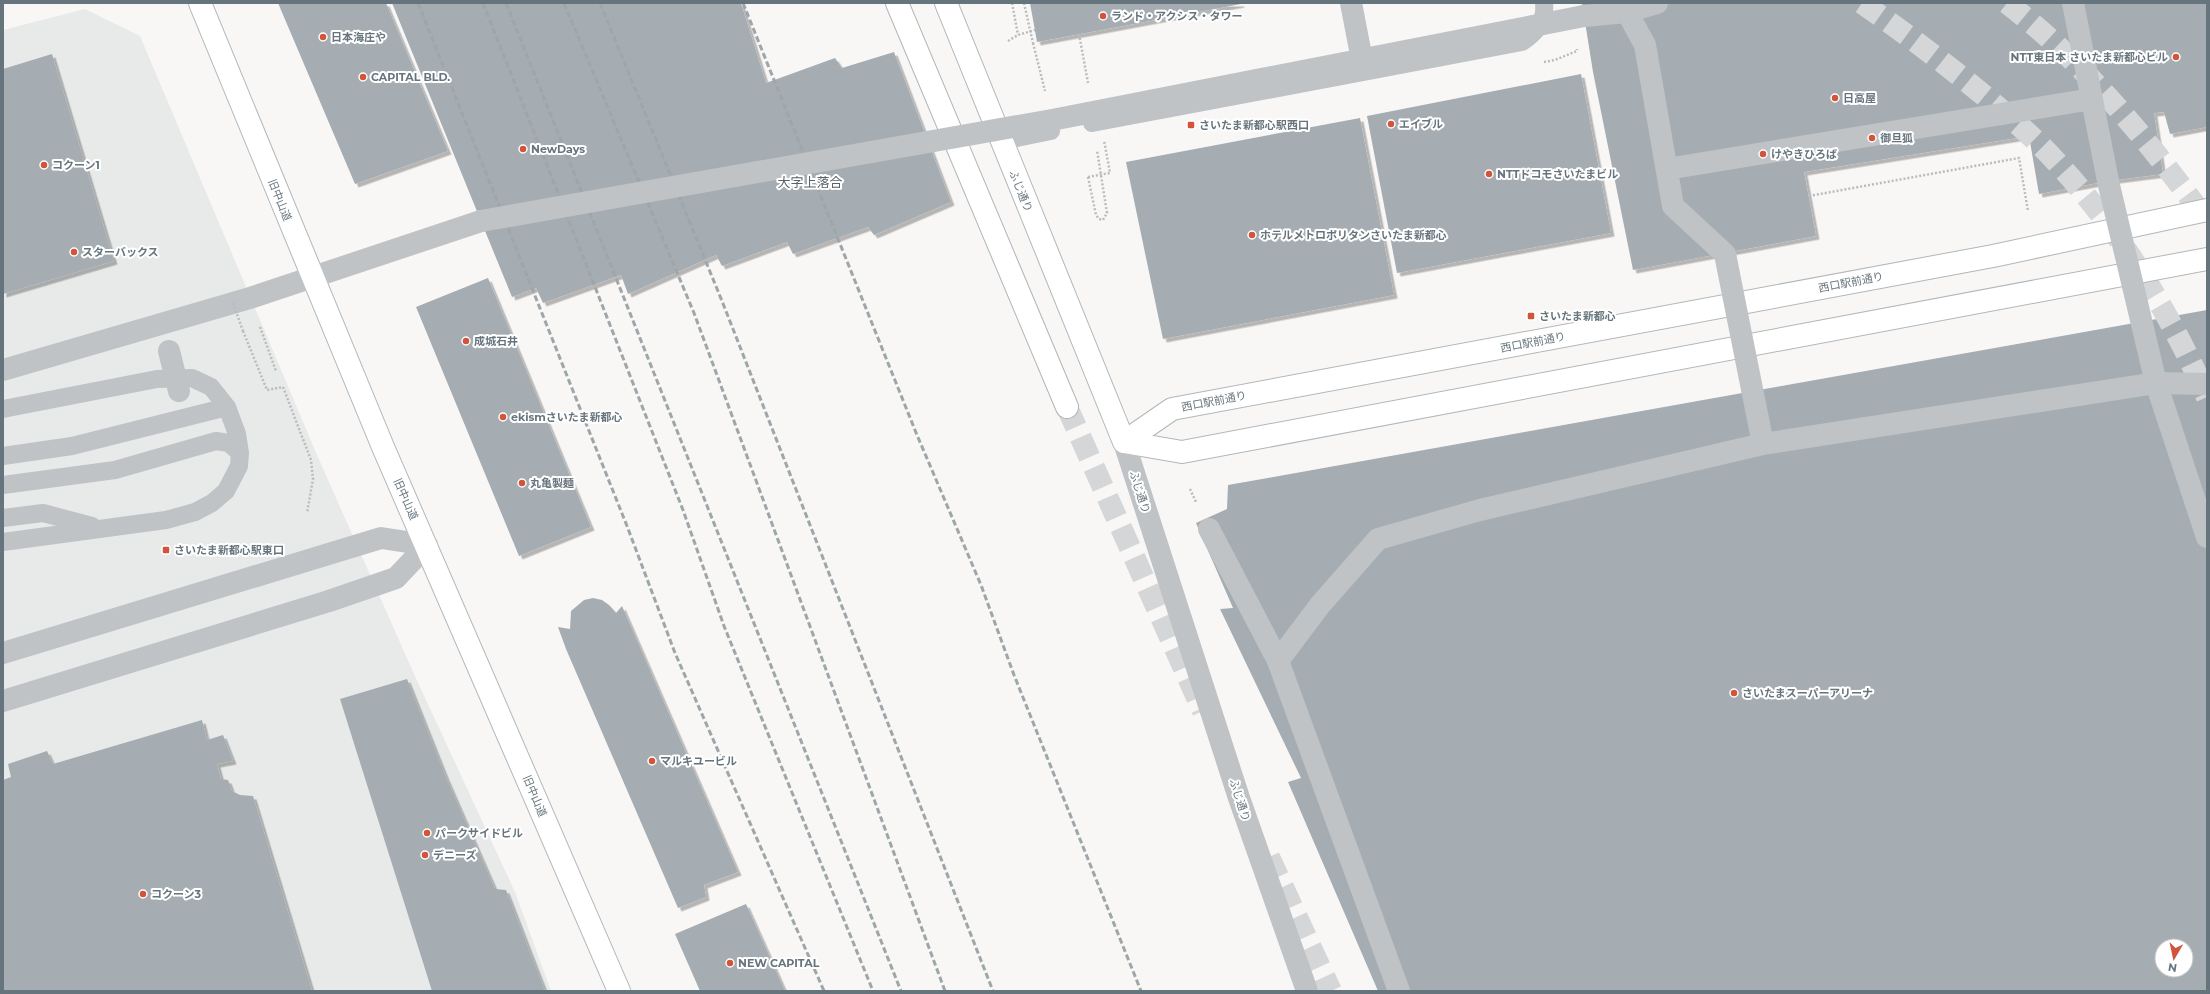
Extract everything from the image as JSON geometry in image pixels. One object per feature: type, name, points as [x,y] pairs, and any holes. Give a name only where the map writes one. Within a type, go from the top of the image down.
[{"type":"main road","name":"旧中山道","points":[[200,3],[380,439],[619,991]]},
{"type":"main road","points":[[897,3],[1067,407]]},
{"type":"main road","name":"ふじ通り","points":[[946,3],[1124,442]]},
{"type":"main road","name":"西口駅前通り","points":[[1124,442],[1172,409],[1993,256],[2207,210]]},
{"type":"main road","points":[[1124,442],[1182,452],[2207,259]]},
{"type":"street","points":[[1351,3],[1362,60]]},
{"type":"street","points":[[3,370],[242,300],[481,221],[1052,120],[1626,7],[1657,3]]},
{"type":"street","points":[[2073,3],[2108,181],[2156,383],[2207,537]]},
{"type":"street","points":[[1626,7],[1645,45],[1673,206],[1725,254],[1763,444]]},
{"type":"street","points":[[1667,169],[2092,99]]},
{"type":"street","points":[[169,351],[179,391]]},
{"type":"street","points":[[1278,661],[1320,605],[1378,539],[1480,510],[1763,444],[2156,383],[2207,384]]},
{"type":"street","name":"ふじ通り","points":[[1124,442],[1239,798],[1307,991]]},
{"type":"street","points":[[1209,529],[1278,661],[1399,991]]},
{"type":"street","points":[[3,653],[381,538],[427,545]]},
{"type":"street","points":[[3,701],[315,605],[396,578],[427,545]]},
{"type":"lane","points":[[1001,141],[1522,42],[1534,34],[1542,21],[1544,3]]},
{"type":"lane","points":[[3,409],[157,379],[192,378],[211,387],[227,408],[237,434],[240,453],[239,466],[226,491],[212,503],[195,512],[166,520],[3,542]]},
{"type":"lane","points":[[3,456],[72,446],[227,408]]},
{"type":"lane","points":[[3,485],[115,470],[216,441],[229,443],[240,453]]},
{"type":"lane","points":[[3,518],[43,513],[99,528]]},
{"type":"path","points":[[1012,3],[1018,34]]},
{"type":"path","points":[[1024,3],[1052,120]]},
{"type":"path","points":[[1008,41],[1018,34],[1035,30]]},
{"type":"path","points":[[1097,148],[1099,172],[1101,178],[1107,213],[1105,218],[1099,219],[1088,177],[1096,176],[1103,174],[1110,173]]},
{"type":"path","points":[[1809,196],[2019,158],[2028,211]]},
{"type":"path","points":[[242,300],[276,371]]},
{"type":"path","points":[[242,300],[267,390],[283,387],[311,460],[313,479],[307,513]]},
{"type":"shaded area","points":[[85,9],[140,36],[317,455],[414,674],[515,892],[551,991],[3,991],[3,30]]},
{"type":"building","name":"CAPITAL BLD.","points":[[278,3],[386,3],[448,151],[355,184]]},
{"type":"building","points":[[392,3],[741,3],[766,83],[835,58],[842,68],[894,52],[951,202],[874,235],[868,227],[793,254],[787,242],[722,266],[716,255],[628,294],[621,275],[543,303],[536,288],[512,297]]},
{"type":"building","name":"ランド・アクシス・タワー","points":[[1030,3],[1241,3],[1241,4],[1037,42]]},
{"type":"building","name":"けやきひろば","points":[[1582,3],[2207,3],[2207,127],[2170,134],[2164,112],[2154,113],[2163,174],[2108,181],[2039,194],[2029,136],[1804,172],[1816,236],[1633,270],[1593,72]]},
{"type":"building","name":"コクーン1","points":[[52,54],[114,261],[3,294],[3,69]]},
{"type":"building","name":"NTTドコモさいたまビル","points":[[1581,74],[1611,233],[1397,273],[1367,116]]},
{"type":"building","points":[[1360,118],[1394,295],[1163,339],[1126,162]]},
{"type":"building","name":"ekismさいたま新都心","points":[[488,278],[591,527],[519,556],[416,307]]},
{"type":"building","name":"さいたまスーパーアリーナ","points":[[2207,310],[2207,991],[1378,991],[1288,782],[1301,778],[1220,609],[1233,608],[1196,523],[1227,509],[1228,485]]},
{"type":"building","name":"マルキユービル","points":[[593,598],[602,600],[616,613],[622,606],[738,872],[704,885],[706,897],[678,908],[566,649],[558,627],[570,629],[571,611],[584,600]]},
{"type":"building","name":"パークサイドビル","points":[[407,679],[446,777],[495,889],[506,890],[545,991],[432,991],[340,699]]},
{"type":"building","name":"コクーン3","points":[[202,720],[207,740],[223,735],[233,761],[217,764],[221,779],[228,780],[232,791],[240,795],[253,796],[312,991],[3,991],[3,780],[11,777],[8,764],[47,751],[53,764]]},
{"type":"building","name":"NEW CAPITAL","points":[[746,904],[785,991],[700,991],[675,934]]},
{"type":"tunnel","points":[[1862,3],[1910,37],[1972,85],[2025,130],[2083,192],[2124,247],[2161,305],[2193,366],[2207,397]]},
{"type":"tunnel","points":[[2007,3],[2063,51],[2114,104],[2162,161],[2207,221]]},
{"type":"tunnel","points":[[1067,407],[1203,711]]},
{"type":"tunnel","points":[[1269,857],[1331,991]]},
{"type":"railway","points":[[418,3],[627,526],[675,653],[824,991]]},
{"type":"railway","points":[[483,3],[683,510],[724,626],[873,991]]},
{"type":"railway","points":[[506,3],[901,991]]},
{"type":"railway","points":[[564,3],[694,313],[945,991]]},
{"type":"railway","points":[[600,3],[722,301],[993,991]]},
{"type":"railway","points":[[743,3],[917,435],[981,585],[1014,675],[1141,991]]},
{"type":"place","name":"ランド・アクシス・タワー","points":[[1103,16]]},
{"type":"place","name":"日本海庄や","points":[[323,37]]},
{"type":"place","name":"NTT東日本 さいたま新都心ビル","points":[[2176,57]]},
{"type":"place","name":"CAPITAL BLD.","points":[[363,77]]},
{"type":"place","name":"日高屋","points":[[1835,98]]},
{"type":"place","name":"エイブル","points":[[1391,124]]},
{"type":"place","name":"さいたま新都心駅西口","points":[[1191,125]]},
{"type":"place","name":"御旦狐","points":[[1872,138]]},
{"type":"place","name":"NewDays","points":[[523,149]]},
{"type":"place","name":"けやきひろば","points":[[1763,154]]},
{"type":"place","name":"コクーン1","points":[[44,165]]},
{"type":"place","name":"NTTドコモさいたまビル","points":[[1489,174]]},
{"type":"place","name":"ホテルメトロポリタンさいたま新都心","points":[[1252,235]]},
{"type":"place","name":"スターバックス","points":[[74,252]]},
{"type":"place","name":"さいたま新都心","points":[[1531,316]]},
{"type":"place","name":"成城石井","points":[[466,341]]},
{"type":"place","name":"ekismさいたま新都心","points":[[503,417]]},
{"type":"place","name":"丸亀製麺","points":[[522,483]]},
{"type":"place","name":"さいたま新都心駅東口","points":[[166,550]]},
{"type":"place","name":"さいたまスーパーアリーナ","points":[[1734,693]]},
{"type":"place","name":"マルキユービル","points":[[652,761]]},
{"type":"place","name":"パークサイドビル","points":[[427,833]]},
{"type":"place","name":"デニーズ","points":[[425,855]]},
{"type":"place","name":"コクーン3","points":[[143,894]]},
{"type":"place","name":"NEW CAPITAL","points":[[730,963]]},
{"type":"district","name":"大字上落合","points":[[810,182]]}]
